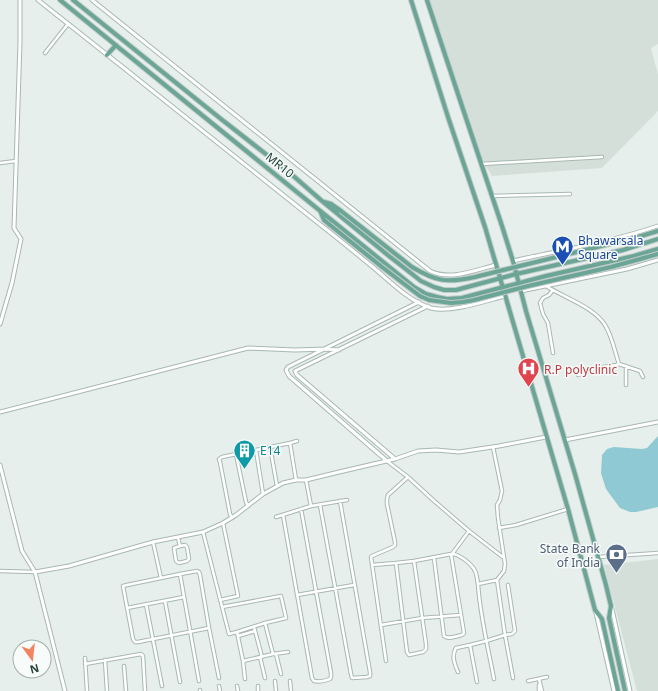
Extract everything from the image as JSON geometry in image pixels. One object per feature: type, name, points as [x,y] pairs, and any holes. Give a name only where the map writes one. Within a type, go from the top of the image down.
[{"type":"main road","name":"MR10","points":[[60,0],[414,288],[426,294],[447,299],[462,298],[658,249]]},
{"type":"main road","name":"MR10","points":[[73,0],[290,173],[389,256],[422,281],[434,287],[444,290],[456,290],[516,274],[623,250],[658,239]]},
{"type":"main road","points":[[411,0],[485,227],[568,509],[595,610],[602,619],[618,691]]},
{"type":"main road","points":[[427,0],[513,261],[520,291],[598,557],[611,606],[609,618],[625,691]]},
{"type":"main road","points":[[108,55],[116,45]]},
{"type":"main road","points":[[322,201],[331,204],[341,211],[412,267],[435,279],[446,281],[458,281],[475,277],[658,231]]},
{"type":"main road","points":[[320,211],[324,220],[420,296],[429,300],[451,303],[474,300],[611,267],[658,254]]},
{"type":"street","points":[[0,324],[12,283],[21,239],[14,228],[20,0]]},
{"type":"street","points":[[38,0],[347,246],[399,290],[428,306],[446,309],[505,296]]},
{"type":"street","points":[[92,0],[430,271],[442,275],[453,276],[496,265]]},
{"type":"street","points":[[45,53],[68,24]]},
{"type":"street","points":[[481,164],[602,157]]},
{"type":"street","points":[[0,163],[16,161]]},
{"type":"street","points":[[492,196],[570,194]]},
{"type":"street","points":[[513,261],[642,232],[658,226]]},
{"type":"street","points":[[520,291],[627,269],[658,260]]},
{"type":"street","points":[[546,285],[553,290],[571,298],[596,315],[602,321],[608,332],[619,364]]},
{"type":"street","points":[[553,290],[550,295],[543,298],[540,303],[543,314],[548,323],[553,353]]},
{"type":"street","points":[[419,302],[288,367],[286,370],[289,376],[387,461],[408,477],[469,531],[505,558]]},
{"type":"street","points":[[395,459],[297,375],[295,371],[428,306]]},
{"type":"street","points":[[0,412],[248,348],[339,350]]},
{"type":"street","points":[[578,375],[597,368],[619,364],[640,371],[642,377]]},
{"type":"street","points":[[626,366],[626,385]]},
{"type":"street","points":[[564,440],[658,422]]},
{"type":"street","points":[[0,571],[35,572],[69,566],[153,542],[203,532],[232,518],[264,494],[283,484],[296,480],[306,480],[387,461],[418,451],[436,450],[459,452],[546,437]]},
{"type":"street","points":[[232,518],[219,459],[222,457],[297,441]]},
{"type":"street","points":[[290,443],[296,480]]},
{"type":"street","points":[[270,447],[277,487]]},
{"type":"street","points":[[478,584],[497,580],[504,571],[506,564],[499,528],[497,505],[502,491],[493,447]]},
{"type":"street","points":[[256,450],[264,494]]},
{"type":"street","points":[[236,454],[248,506]]},
{"type":"street","points":[[0,465],[22,551],[35,572],[65,691]]},
{"type":"street","points":[[386,661],[371,557],[395,545],[387,499],[388,495],[408,477]]},
{"type":"street","points":[[306,480],[311,506]]},
{"type":"street","points":[[276,517],[311,506],[348,500]]},
{"type":"street","points":[[320,505],[352,678],[367,677],[370,676],[370,672],[340,501]]},
{"type":"street","points":[[283,515],[312,678],[317,682],[328,680],[331,677],[331,672],[301,509]]},
{"type":"street","points":[[499,528],[516,525],[568,509]]},
{"type":"street","points":[[220,600],[238,596],[223,523]]},
{"type":"street","points":[[434,558],[444,636],[448,638],[462,635],[464,633],[451,554],[469,531]]},
{"type":"street","points":[[203,532],[220,600],[229,634],[286,618],[281,596],[222,607]]},
{"type":"street","points":[[178,538],[180,546]]},
{"type":"street","points":[[153,542],[161,578]]},
{"type":"street","points":[[180,546],[186,546],[189,559],[179,563],[176,561],[174,548],[180,546]]},
{"type":"street","points":[[598,557],[658,553]]},
{"type":"street","points":[[372,565],[414,561],[451,554],[458,555],[470,565],[476,573],[486,642],[494,679]]},
{"type":"street","points":[[396,563],[407,652],[409,655],[423,652],[426,649],[414,561]]},
{"type":"street","points":[[209,628],[135,642],[123,586],[180,574],[197,571],[199,572],[219,678]]},
{"type":"street","points":[[180,574],[199,681]]},
{"type":"street","points":[[497,580],[513,678]]},
{"type":"street","points":[[297,595],[354,585]]},
{"type":"street","points":[[458,672],[454,659],[454,651],[456,648],[486,642],[512,634],[515,631],[508,585]]},
{"type":"street","points":[[127,608],[184,597]]},
{"type":"street","points":[[165,601],[180,682]]},
{"type":"street","points":[[146,604],[162,686]]},
{"type":"street","points":[[611,606],[630,691]]},
{"type":"street","points":[[595,610],[614,691]]},
{"type":"street","points":[[381,625],[422,618],[461,615]]},
{"type":"street","points":[[265,623],[281,674]]},
{"type":"street","points":[[254,627],[265,678]]},
{"type":"street","points":[[238,636],[255,631]]},
{"type":"street","points":[[237,632],[245,679]]},
{"type":"street","points":[[470,645],[477,682]]},
{"type":"street","points":[[243,661],[288,652]]},
{"type":"street","points":[[85,664],[141,654],[143,656],[146,691]]},
{"type":"street","points":[[85,658],[87,691]]},
{"type":"street","points":[[105,660],[107,691]]},
{"type":"street","points":[[124,666],[126,691]]},
{"type":"street","points":[[528,681],[547,677]]},
{"type":"street","points":[[539,679],[540,691]]},
{"type":"street","points":[[275,681],[276,691]]},
{"type":"street","points":[[290,681],[291,691]]},
{"type":"street","points":[[219,686],[220,691]]},
{"type":"street","points":[[237,686],[238,691]]},
{"type":"street","points":[[258,686],[258,691]]},
{"type":"shaded area","points":[[429,0],[658,0],[658,44],[651,48],[658,75],[658,111],[602,168],[492,176],[480,157]]},
{"type":"shaded area","points":[[658,559],[658,691],[637,691],[604,565]]},
{"type":"water","points":[[658,436],[658,507],[636,512],[630,512],[620,508],[606,489],[601,473],[602,455],[607,449],[614,447],[647,448]]},
{"type":"place","name":"Bhawarsala Square","points":[[563,266]]},
{"type":"place","name":"R.P polyclinic","points":[[529,388]]},
{"type":"place","name":"E14","points":[[245,470]]},
{"type":"place","name":"State Bank of India","points":[[616,574]]}]
